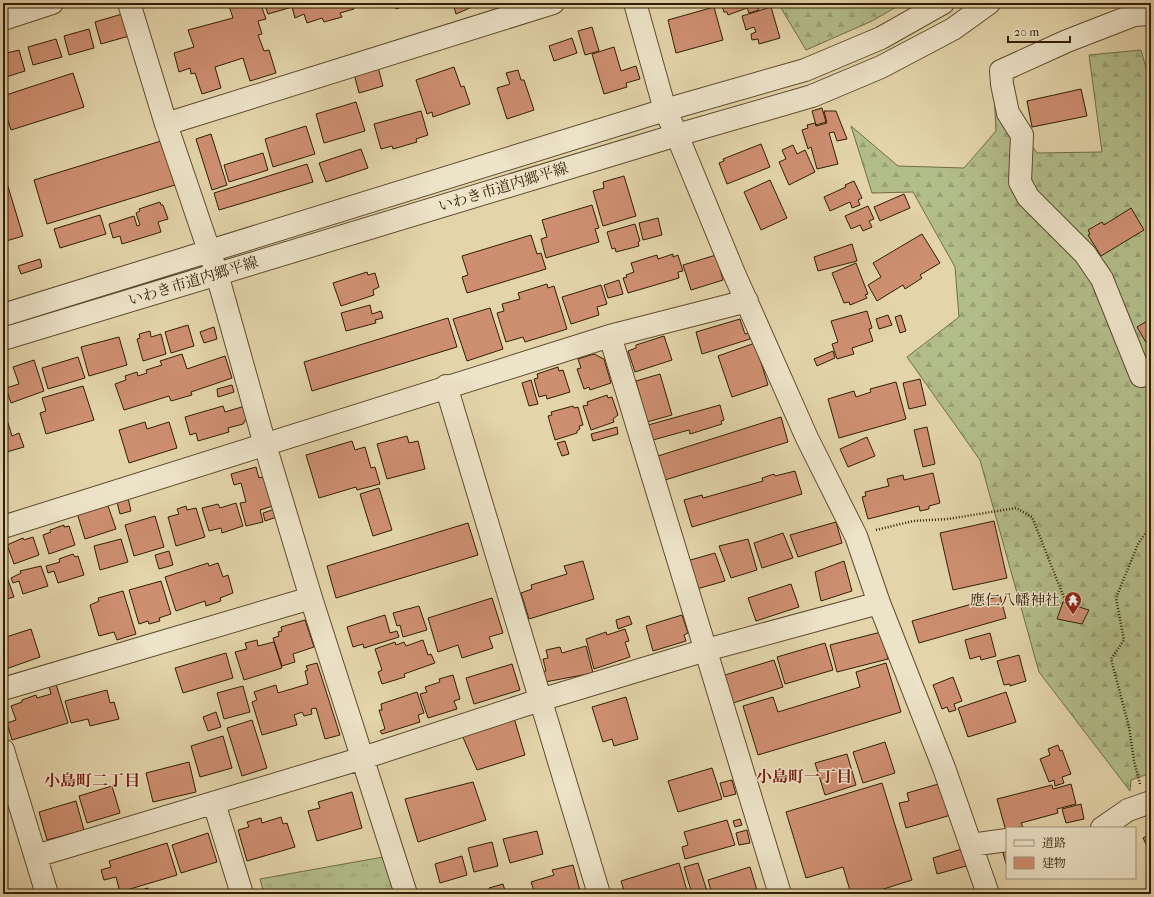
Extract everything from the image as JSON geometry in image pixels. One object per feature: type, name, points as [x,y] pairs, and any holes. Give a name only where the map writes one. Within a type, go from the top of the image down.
[{"type":"street","points":[[3,19],[52,3]]},
{"type":"street","points":[[129,3],[166,124],[217,274],[264,444],[311,598],[406,894]]},
{"type":"street","points":[[166,124],[553,3]]},
{"type":"street","points":[[635,3],[665,110],[677,135],[733,271],[807,438],[856,536],[879,603],[944,768],[988,894]]},
{"type":"street","name":"いわき市道内郷平線","points":[[3,315],[665,110],[805,70],[882,38],[943,3]]},
{"type":"street","name":"いわき市道内郷平線","points":[[3,339],[677,135],[812,96],[881,67],[953,28],[989,3]]},
{"type":"street","points":[[1141,376],[1102,279],[1085,254],[1028,198],[1020,182],[1022,135],[1008,112],[1002,84],[1001,70],[1067,41],[1134,15],[1151,14]]},
{"type":"street","points":[[3,527],[446,386],[610,336],[747,301]]},
{"type":"street","points":[[610,336],[780,894]]},
{"type":"street","points":[[446,386],[599,894]]},
{"type":"street","points":[[3,689],[311,598]]},
{"type":"street","points":[[36,856],[363,758],[540,700],[706,650],[879,603]]},
{"type":"street","points":[[3,750],[47,894]]},
{"type":"street","points":[[1103,827],[1128,810],[1151,802]]},
{"type":"street","points":[[214,803],[242,894]]},
{"type":"street","points":[[971,845],[1006,840]]},
{"type":"path","points":[[856,536],[913,521],[948,519],[1016,508],[1032,517],[1065,600]]},
{"type":"path","points":[[1128,810],[1136,798],[1140,785],[1134,761],[1129,727],[1111,659],[1124,640],[1116,598],[1138,544],[1151,525]]},
{"type":"green space","points":[[778,3],[903,3],[872,21],[806,50]]},
{"type":"green space","points":[[1141,50],[1151,86],[1151,773],[1131,780],[1130,791],[1039,672],[980,460],[907,357],[959,317],[955,267],[913,192],[872,193],[851,126],[898,166],[964,168],[996,131],[994,92],[1037,153],[1102,152],[1089,55]]},
{"type":"green space","points":[[383,857],[395,894],[264,894],[260,879]]},
{"type":"building","points":[[3,3],[17,3],[3,7]]},
{"type":"building","points":[[228,3],[257,3],[258,6],[261,5],[266,19],[258,21],[262,34],[258,35],[264,51],[269,50],[276,73],[250,81],[243,58],[215,67],[221,88],[202,94],[195,73],[191,74],[190,68],[179,72],[174,53],[194,47],[188,30],[233,18]]},
{"type":"building","points":[[264,3],[353,3],[354,9],[340,13],[342,17],[324,22],[322,18],[307,23],[304,14],[295,18],[292,7],[268,14]]},
{"type":"building","points":[[394,3],[412,3],[396,9]]},
{"type":"building","points":[[448,3],[470,3],[472,7],[456,14],[453,4],[449,6]]},
{"type":"building","points":[[721,3],[757,3],[759,10],[749,13],[747,8],[728,15],[727,12],[724,12]]},
{"type":"building","points":[[714,7],[723,40],[676,53],[668,20]]},
{"type":"building","points":[[771,7],[780,38],[759,44],[758,39],[752,40],[751,34],[756,32],[754,27],[746,30],[742,16]]},
{"type":"building","points":[[122,14],[129,36],[101,44],[95,22]]},
{"type":"building","points":[[592,27],[599,51],[585,55],[578,31]]},
{"type":"building","points":[[89,29],[94,48],[69,55],[64,36]]},
{"type":"building","points":[[572,38],[577,53],[554,61],[549,46]]},
{"type":"building","points":[[56,39],[62,57],[33,65],[28,47]]},
{"type":"building","points":[[614,47],[621,71],[636,66],[640,79],[626,83],[627,87],[604,94],[592,54]]},
{"type":"building","points":[[19,50],[25,71],[3,78],[3,54]]},
{"type":"building","points":[[378,67],[383,86],[359,93],[354,74]]},
{"type":"building","points":[[454,67],[461,87],[464,86],[470,104],[433,117],[432,112],[427,114],[416,80]]},
{"type":"building","points":[[518,70],[521,80],[524,80],[534,110],[507,119],[497,88],[510,84],[506,73]]},
{"type":"building","points":[[73,73],[84,107],[11,130],[3,105],[3,96]]},
{"type":"building","points":[[1081,89],[1087,116],[1032,127],[1027,101]]},
{"type":"building","points":[[356,102],[365,131],[324,143],[316,114]]},
{"type":"building","points":[[822,108],[826,122],[816,125],[812,111]]},
{"type":"building","points":[[421,111],[428,135],[416,139],[417,142],[393,149],[392,146],[381,149],[374,124]]},
{"type":"building","points":[[824,111],[836,111],[847,139],[837,141],[834,132],[829,133],[838,164],[817,169],[811,147],[808,149],[802,130],[808,128],[807,125],[815,123],[816,126],[827,123]]},
{"type":"building","points":[[306,126],[315,154],[273,167],[265,139]]},
{"type":"building","points":[[211,134],[227,185],[212,190],[196,139]]},
{"type":"building","points":[[161,141],[175,185],[47,224],[34,180]]},
{"type":"building","points":[[761,144],[770,167],[727,184],[719,163],[724,161],[723,159]]},
{"type":"building","points":[[793,145],[797,154],[805,150],[815,172],[789,185],[779,162],[786,159],[782,150]]},
{"type":"building","points":[[361,149],[368,168],[326,182],[319,163]]},
{"type":"building","points":[[263,153],[268,170],[229,182],[224,165]]},
{"type":"building","points":[[307,164],[313,182],[219,210],[214,193]]},
{"type":"building","points":[[624,176],[636,216],[603,226],[593,191],[604,188],[603,182]]},
{"type":"building","points":[[6,180],[23,236],[3,242],[3,181]]},
{"type":"building","points":[[770,180],[787,218],[761,230],[744,192]]},
{"type":"building","points":[[854,181],[862,198],[858,200],[860,205],[852,208],[850,202],[830,211],[824,197],[846,187],[845,185]]},
{"type":"building","points":[[904,194],[910,208],[880,221],[874,207]]},
{"type":"building","points":[[160,202],[161,205],[163,205],[168,219],[158,222],[161,232],[122,244],[120,236],[113,238],[109,224],[134,216],[137,226],[140,225],[136,213],[140,211],[139,209]]},
{"type":"building","points":[[592,205],[599,228],[595,229],[599,242],[546,258],[541,239],[547,237],[542,220]]},
{"type":"building","points":[[868,206],[874,219],[869,221],[872,227],[863,231],[860,225],[851,229],[845,216]]},
{"type":"building","points":[[1131,208],[1144,230],[1101,256],[1088,235],[1090,234],[1088,230],[1102,222],[1104,225]]},
{"type":"building","points":[[100,215],[106,234],[60,248],[54,229]]},
{"type":"building","points":[[658,218],[662,235],[643,240],[639,223]]},
{"type":"building","points":[[635,224],[640,241],[638,242],[639,246],[616,252],[615,248],[612,249],[607,232]]},
{"type":"building","points":[[922,234],[940,263],[920,275],[922,278],[905,289],[903,285],[877,301],[868,285],[881,277],[873,263]]},
{"type":"building","points":[[531,235],[537,254],[541,253],[546,269],[467,293],[462,277],[468,275],[462,256]]},
{"type":"building","points":[[852,244],[857,261],[818,271],[814,257]]},
{"type":"building","points":[[673,254],[673,257],[678,255],[683,271],[678,272],[679,278],[628,293],[623,278],[634,272],[631,263],[657,255],[658,259]]},
{"type":"building","points":[[716,255],[723,280],[691,290],[683,265]]},
{"type":"building","points":[[40,259],[42,267],[21,274],[18,266]]},
{"type":"building","points":[[856,263],[868,294],[865,295],[867,298],[850,305],[849,302],[844,303],[832,273]]},
{"type":"building","points":[[367,272],[368,275],[375,273],[379,287],[373,290],[374,295],[341,306],[333,283]]},
{"type":"building","points":[[619,280],[623,294],[608,298],[604,285]]},
{"type":"building","points":[[547,284],[548,288],[554,286],[567,329],[525,342],[523,337],[506,342],[497,313],[504,311],[502,304],[520,299],[518,293]]},
{"type":"building","points":[[601,285],[607,304],[597,307],[599,315],[571,324],[562,297]]},
{"type":"building","points":[[370,305],[372,314],[381,311],[383,318],[375,320],[376,323],[346,331],[341,313]]},
{"type":"building","points":[[490,308],[503,349],[467,361],[453,319]]},
{"type":"building","points":[[867,311],[872,328],[869,329],[873,341],[852,348],[854,354],[837,359],[832,344],[838,342],[831,321]]},
{"type":"building","points":[[888,315],[892,325],[879,329],[876,319]]},
{"type":"building","points":[[901,315],[906,331],[900,333],[895,317]]},
{"type":"building","points":[[448,318],[457,347],[312,391],[304,362]]},
{"type":"building","points":[[740,319],[745,334],[749,333],[750,339],[702,354],[696,332]]},
{"type":"building","points":[[1149,320],[1151,323],[1151,351],[1137,327]]},
{"type":"building","points":[[188,325],[194,346],[171,353],[165,332]]},
{"type":"building","points":[[214,327],[217,339],[204,343],[200,332]]},
{"type":"building","points":[[150,331],[151,337],[161,334],[166,354],[143,361],[137,339],[140,338],[139,334]]},
{"type":"building","points":[[664,336],[672,360],[635,372],[628,351],[636,348],[636,345]]},
{"type":"building","points":[[119,337],[127,365],[89,376],[81,347]]},
{"type":"building","points":[[755,343],[768,385],[732,397],[718,356]]},
{"type":"building","points":[[833,351],[835,358],[817,366],[814,359]]},
{"type":"building","points":[[182,354],[187,369],[225,356],[232,378],[191,392],[192,395],[171,401],[169,396],[124,410],[115,384],[126,380],[125,376],[137,372],[138,376],[147,373],[146,370],[162,365],[160,361]]},
{"type":"building","points":[[594,354],[604,359],[611,383],[590,390],[589,387],[584,389],[577,369],[581,368],[578,359]]},
{"type":"building","points":[[78,357],[85,378],[48,389],[42,368]]},
{"type":"building","points":[[34,360],[44,391],[11,403],[6,388],[19,384],[13,367]]},
{"type":"building","points":[[558,367],[559,371],[563,370],[570,392],[547,399],[546,395],[539,397],[534,379],[538,378],[537,374]]},
{"type":"building","points":[[660,374],[672,415],[647,422],[636,381]]},
{"type":"building","points":[[920,379],[926,405],[909,409],[903,383]]},
{"type":"building","points":[[531,380],[538,404],[529,406],[522,383]]},
{"type":"building","points":[[896,382],[906,419],[839,438],[828,399],[854,391],[856,397],[871,392],[870,389]]},
{"type":"building","points":[[232,385],[234,392],[218,397],[217,389]]},
{"type":"building","points":[[83,386],[94,420],[46,434],[40,413],[46,411],[42,398]]},
{"type":"building","points":[[3,392],[6,403],[3,404]]},
{"type":"building","points":[[607,395],[608,398],[612,397],[618,415],[613,419],[614,422],[591,430],[583,406],[588,405],[587,402]]},
{"type":"building","points":[[720,405],[724,420],[721,421],[722,424],[690,434],[689,430],[653,440],[648,425]]},
{"type":"building","points":[[223,406],[225,412],[245,406],[248,416],[243,424],[228,428],[229,432],[198,441],[196,433],[190,435],[185,417]]},
{"type":"building","points":[[573,406],[574,408],[578,407],[583,425],[579,426],[580,429],[577,433],[555,440],[548,416],[552,415],[551,412]]},
{"type":"building","points":[[3,413],[5,413],[12,436],[19,433],[24,447],[3,453]]},
{"type":"building","points":[[781,417],[788,442],[665,480],[658,456]]},
{"type":"building","points":[[145,422],[147,429],[169,422],[177,448],[129,463],[119,430]]},
{"type":"building","points":[[617,427],[618,434],[593,441],[591,434]]},
{"type":"building","points":[[927,427],[935,464],[923,467],[914,430]]},
{"type":"building","points":[[407,436],[409,443],[418,441],[425,469],[387,479],[377,444]]},
{"type":"building","points":[[867,437],[875,456],[848,467],[840,449]]},
{"type":"building","points":[[352,441],[355,450],[365,447],[371,468],[375,467],[380,484],[357,490],[356,487],[319,498],[306,455]]},
{"type":"building","points":[[565,441],[569,454],[562,456],[557,443]]},
{"type":"building","points":[[256,467],[259,478],[265,476],[273,506],[260,510],[263,522],[246,526],[240,503],[246,502],[241,483],[234,485],[231,474]]},
{"type":"building","points":[[795,471],[802,494],[692,527],[684,500],[702,495],[703,498],[763,481],[762,478],[774,474],[775,476]]},
{"type":"building","points":[[933,473],[940,503],[929,506],[929,509],[920,511],[919,506],[868,519],[862,497],[866,496],[865,492],[889,486],[887,479],[903,475],[904,480]]},
{"type":"building","points":[[379,488],[392,530],[373,536],[360,494]]},
{"type":"building","points":[[128,498],[131,511],[120,514],[117,502]]},
{"type":"building","points":[[107,503],[116,529],[85,539],[77,513]]},
{"type":"building","points":[[236,503],[243,526],[222,533],[221,528],[209,531],[202,508],[218,504],[220,508]]},
{"type":"building","points":[[186,506],[187,510],[196,508],[205,537],[176,546],[168,517],[179,514],[177,509]]},
{"type":"building","points":[[275,509],[277,517],[265,521],[263,513]]},
{"type":"building","points":[[155,516],[164,547],[134,556],[125,525]]},
{"type":"building","points":[[994,521],[1007,578],[953,590],[940,533]]},
{"type":"building","points":[[836,522],[842,543],[798,557],[790,535]]},
{"type":"building","points":[[468,523],[478,555],[336,598],[327,566]]},
{"type":"building","points":[[64,525],[64,527],[69,526],[75,545],[49,554],[43,535],[51,532],[50,530]]},
{"type":"building","points":[[783,533],[793,558],[762,568],[754,543]]},
{"type":"building","points":[[33,537],[39,555],[14,564],[7,545],[23,538],[24,540]]},
{"type":"building","points":[[121,539],[128,562],[100,570],[94,546]]},
{"type":"building","points":[[748,539],[757,570],[731,578],[719,546]]},
{"type":"building","points":[[169,551],[173,565],[159,569],[155,555]]},
{"type":"building","points":[[715,553],[725,581],[693,590],[687,561]]},
{"type":"building","points":[[73,554],[75,557],[78,556],[84,575],[58,583],[54,571],[48,573],[46,566],[60,562],[59,559]]},
{"type":"building","points":[[583,561],[594,599],[529,619],[521,593],[532,589],[531,585],[567,574],[564,566]]},
{"type":"building","points":[[844,561],[852,591],[821,601],[815,572]]},
{"type":"building","points":[[208,563],[209,566],[218,563],[223,577],[228,575],[233,593],[220,598],[221,601],[206,606],[205,601],[176,611],[165,577]]},
{"type":"building","points":[[41,566],[48,586],[23,594],[19,581],[13,583],[11,578],[21,573],[20,571]]},
{"type":"building","points":[[7,577],[14,597],[3,600],[3,579]]},
{"type":"building","points":[[161,581],[171,614],[159,618],[160,621],[149,624],[148,621],[139,624],[129,590]]},
{"type":"building","points":[[791,584],[799,607],[756,621],[748,598]]},
{"type":"building","points":[[123,591],[136,634],[117,640],[114,632],[99,636],[90,605],[99,601],[98,598]]},
{"type":"building","points":[[1000,596],[1006,618],[919,643],[912,621]]},
{"type":"building","points":[[492,598],[503,633],[489,637],[493,648],[462,658],[458,645],[438,652],[428,618]]},
{"type":"building","name":"應仁八幡神社","points":[[1063,602],[1089,610],[1082,624],[1057,619]]},
{"type":"building","points":[[419,606],[427,630],[403,637],[400,625],[397,626],[393,613]]},
{"type":"building","points":[[385,615],[390,633],[397,631],[399,637],[364,648],[363,644],[353,647],[347,627]]},
{"type":"building","points":[[682,615],[688,633],[684,635],[686,641],[653,651],[646,626]]},
{"type":"building","points":[[629,616],[632,624],[618,629],[616,620]]},
{"type":"building","points":[[305,620],[314,647],[293,654],[295,662],[282,666],[273,638],[279,636],[278,632],[282,631],[281,627]]},
{"type":"building","points":[[31,629],[40,657],[3,670],[3,638]]},
{"type":"building","points":[[625,629],[629,641],[625,642],[630,657],[594,669],[586,639],[606,632],[607,635]]},
{"type":"building","points":[[881,632],[888,659],[837,672],[830,645]]},
{"type":"building","points":[[990,633],[996,656],[981,660],[980,656],[970,659],[965,640]]},
{"type":"building","points":[[257,640],[258,646],[274,642],[282,668],[244,680],[235,652],[247,649],[245,643]]},
{"type":"building","points":[[423,640],[428,655],[431,654],[435,663],[404,674],[405,677],[382,684],[378,672],[382,670],[375,649],[395,642],[396,645],[404,642],[406,646]]},
{"type":"building","points":[[825,643],[833,670],[785,684],[777,657]]},
{"type":"building","points":[[586,646],[593,673],[545,682],[542,672],[546,671],[543,659],[548,658],[546,650],[560,647],[562,653]]},
{"type":"building","points":[[226,653],[233,678],[183,693],[175,668]]},
{"type":"building","points":[[1019,655],[1026,681],[1010,686],[1010,684],[1004,685],[997,661]]},
{"type":"building","points":[[774,660],[783,687],[733,703],[725,675]]},
{"type":"building","points":[[317,663],[340,735],[325,739],[316,708],[311,709],[312,714],[304,716],[302,712],[294,715],[297,725],[262,735],[252,702],[257,700],[254,692],[276,685],[278,693],[308,684],[305,671],[308,670],[306,666]]},
{"type":"building","points":[[886,663],[901,712],[758,755],[743,706],[773,697],[778,712],[860,687],[856,672]]},
{"type":"building","points":[[512,664],[520,690],[474,704],[466,678]]},
{"type":"building","points":[[453,675],[460,699],[454,701],[457,709],[428,718],[420,694],[427,692],[425,687],[440,682],[439,679]]},
{"type":"building","points":[[953,677],[962,701],[954,704],[956,710],[949,712],[947,707],[942,709],[933,685]]},
{"type":"building","points":[[56,684],[68,723],[12,740],[7,723],[16,720],[11,706],[36,695],[37,698],[51,694],[49,686]]},
{"type":"building","points":[[243,686],[250,712],[224,719],[217,693]]},
{"type":"building","points":[[107,690],[110,703],[114,702],[119,719],[90,726],[88,719],[71,723],[65,701]]},
{"type":"building","points":[[417,692],[424,713],[418,715],[420,722],[382,734],[380,731],[385,729],[379,710],[382,710],[381,704]]},
{"type":"building","points":[[1006,692],[1016,722],[968,737],[958,708]]},
{"type":"building","points":[[626,697],[638,739],[614,746],[612,739],[603,742],[592,707]]},
{"type":"building","points":[[216,712],[221,727],[208,731],[203,717]]},
{"type":"building","points":[[514,718],[525,755],[477,770],[462,735]]},
{"type":"building","points":[[252,720],[267,768],[242,776],[227,728]]},
{"type":"building","points":[[223,736],[232,768],[200,777],[191,746]]},
{"type":"building","points":[[885,742],[895,773],[863,783],[853,752]]},
{"type":"building","points":[[1058,745],[1060,751],[1062,750],[1071,774],[1062,777],[1064,783],[1055,786],[1054,780],[1049,782],[1040,759],[1050,755],[1048,749]]},
{"type":"building","points":[[847,754],[856,785],[825,795],[815,763]]},
{"type":"building","points":[[189,762],[196,792],[153,802],[146,773]]},
{"type":"building","points":[[712,768],[722,799],[678,812],[668,781]]},
{"type":"building","points":[[732,780],[736,794],[724,797],[720,783]]},
{"type":"building","points":[[473,782],[486,820],[418,842],[405,799]]},
{"type":"building","points":[[882,783],[912,880],[868,894],[851,894],[843,867],[806,878],[786,812]]},
{"type":"building","points":[[942,783],[951,815],[906,828],[899,803],[909,801],[907,793]]},
{"type":"building","points":[[1071,784],[1076,804],[1057,809],[1058,813],[1021,823],[1023,827],[1006,827],[1006,831],[997,799],[1052,785],[1053,789]]},
{"type":"building","points":[[112,786],[120,813],[87,823],[79,796]]},
{"type":"building","points":[[352,792],[362,828],[317,841],[308,811],[320,808],[318,802]]},
{"type":"building","points":[[76,801],[84,830],[47,840],[39,812]]},
{"type":"building","points":[[1081,804],[1084,819],[1066,823],[1062,809]]},
{"type":"building","points":[[281,817],[283,824],[287,823],[295,847],[247,861],[238,830],[249,827],[247,822],[261,818],[262,823]]},
{"type":"building","points":[[740,819],[742,825],[735,827],[733,821]]},
{"type":"building","points":[[727,820],[735,845],[685,859],[682,847],[688,845],[684,832]]},
{"type":"building","points":[[747,830],[750,843],[739,845],[736,833]]},
{"type":"building","points":[[537,831],[543,854],[510,863],[503,839]]},
{"type":"building","points":[[208,833],[217,862],[181,873],[172,845]]},
{"type":"building","points":[[1151,834],[1151,854],[1143,838]]},
{"type":"building","points":[[492,842],[498,866],[474,872],[468,848]]},
{"type":"building","points":[[167,843],[177,875],[120,892],[116,877],[104,880],[101,870],[111,867],[109,861]]},
{"type":"building","points":[[1006,844],[1006,864],[1001,846]]},
{"type":"building","points":[[965,848],[970,865],[937,874],[933,858]]},
{"type":"building","points":[[462,856],[467,875],[440,883],[435,864]]},
{"type":"building","points":[[679,863],[688,894],[625,894],[621,881]]},
{"type":"building","points":[[698,863],[708,894],[692,894],[684,867]]},
{"type":"building","points":[[573,865],[580,891],[569,894],[535,894],[531,882],[554,875],[552,870]]},
{"type":"building","points":[[750,867],[757,890],[745,894],[712,894],[708,880]]},
{"type":"building","points":[[503,884],[506,894],[482,894],[490,892],[489,888]]},
{"type":"building","points":[[148,888],[149,894],[127,894]]},
{"type":"building","points":[[12,890],[13,894],[3,894],[3,892]]},
{"type":"place","name":"應仁八幡神社","points":[[1073,615]]},
{"type":"district","name":"小島町一丁目","points":[[804,776]]},
{"type":"district","name":"小島町二丁目","points":[[92,780]]}]
